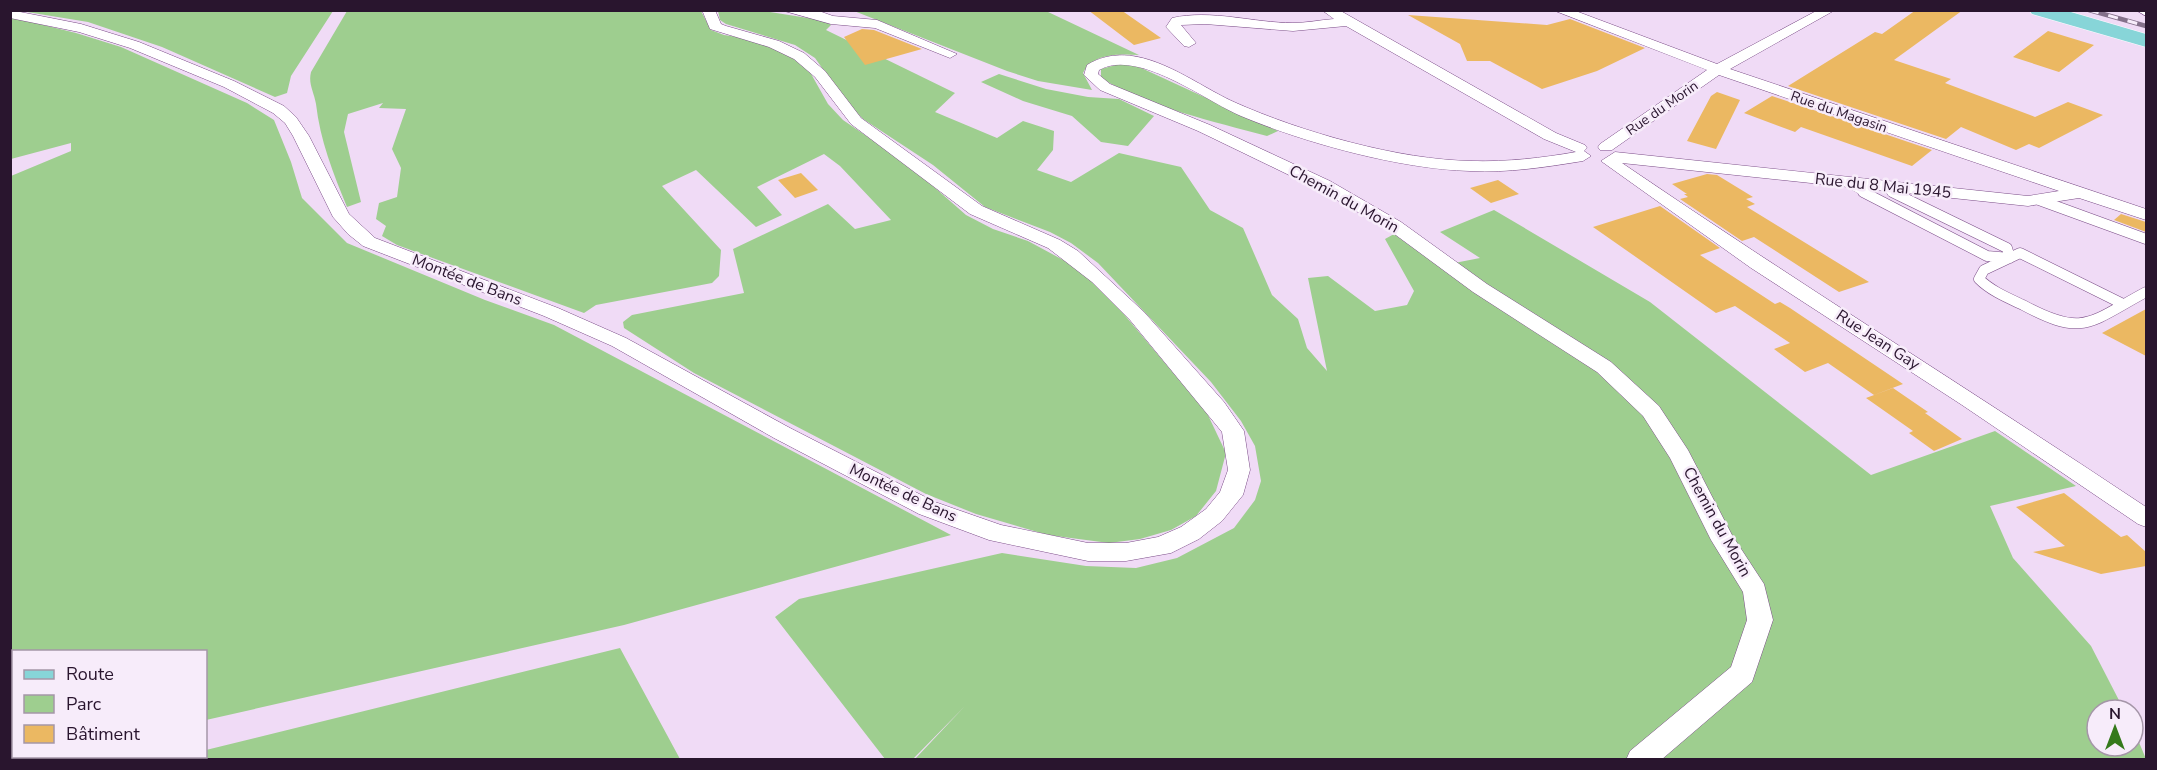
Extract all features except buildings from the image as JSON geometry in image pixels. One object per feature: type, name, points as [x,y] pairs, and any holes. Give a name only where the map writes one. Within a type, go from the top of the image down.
[{"type":"main road","points":[[2039,10],[2146,41]]},
{"type":"main road","points":[[2062,10],[2146,34]]},
{"type":"street","name":"Montée de Bans","points":[[10,14],[92,31],[130,43],[268,102],[290,118],[346,224],[369,242],[550,312],[619,342],[782,433],[927,508],[998,534],[1088,552],[1126,552],[1162,546],[1190,533],[1214,515],[1231,495],[1239,470],[1233,431],[1180,366],[1099,278],[1054,244],[976,210],[856,122],[845,111],[821,75],[801,56],[764,40],[721,29],[715,26],[708,10]]},
{"type":"street","points":[[788,10],[810,13],[831,20],[877,24],[950,54]]},
{"type":"street","points":[[1328,10],[1581,152]]},
{"type":"street","name":"Rue du Magasin","points":[[1559,10],[1719,70],[2078,194]]},
{"type":"street","points":[[1719,70],[1829,10]]},
{"type":"street","points":[[2142,10],[2146,12]]},
{"type":"street","points":[[1189,43],[1173,27],[1177,21],[1205,20],[1293,27],[1345,21]]},
{"type":"street","name":"Chemin du Morin","points":[[1581,152],[1510,166],[1468,167],[1430,162],[1303,132],[1233,107],[1165,73],[1131,60],[1112,59],[1092,68],[1091,75],[1105,87],[1204,128],[1324,185],[1395,226],[1480,288],[1604,367],[1651,411],[1680,456],[1723,540],[1755,591],[1760,620],[1742,674],[1640,759]]},
{"type":"street","name":"Rue du Morin","points":[[1610,155],[1719,70]]},
{"type":"street","name":"Rue du 8 Mai 1945","points":[[1581,152],[1596,161],[1610,155],[2039,200],[2078,194],[2146,215]]},
{"type":"street","name":"Rue Jean Gay","points":[[1610,155],[1758,264],[2142,510]]},
{"type":"lane","points":[[1842,181],[1987,256],[2010,258]]},
{"type":"lane","points":[[1879,185],[2007,248],[2010,258]]},
{"type":"lane","points":[[2039,200],[2146,239]]},
{"type":"lane","points":[[2123,304],[2020,254],[1984,270],[1978,279],[1988,287],[2051,320],[2079,325],[2123,304],[2146,292]]},
{"type":"green space","points":[[21,11],[333,11],[291,76],[287,93],[275,97],[162,47],[88,22]]},
{"type":"green space","points":[[347,11],[701,11],[711,30],[724,35],[751,39],[795,58],[810,72],[828,104],[843,120],[909,165],[966,215],[993,229],[1028,241],[1091,275],[1207,413],[1226,453],[1216,491],[1196,516],[1171,530],[1140,539],[1109,543],[1048,535],[976,514],[926,494],[694,373],[624,328],[623,322],[632,315],[744,293],[733,249],[828,204],[855,229],[891,220],[840,166],[824,154],[757,187],[782,215],[756,227],[696,170],[662,186],[721,250],[719,276],[712,283],[596,305],[584,313],[397,245],[382,236],[386,226],[376,219],[379,203],[397,197],[401,168],[392,149],[406,109],[379,108],[383,103],[348,114],[344,132],[361,202],[347,207],[324,143],[311,84],[311,72]]},
{"type":"green space","points":[[718,11],[770,12],[827,21],[831,25],[826,30],[955,93],[935,112],[997,138],[1023,121],[1054,131],[1053,150],[1037,170],[1071,182],[1119,153],[1181,167],[1210,210],[1243,228],[1272,295],[1298,319],[1307,348],[1327,371],[1308,278],[1328,276],[1375,311],[1407,305],[1414,291],[1385,239],[1394,234],[1439,266],[1480,258],[1440,232],[1494,210],[1650,302],[1871,475],[1995,431],[2076,486],[1990,506],[2013,558],[2091,646],[2118,698],[2085,698],[2085,758],[2145,757],[2146,759],[915,759],[965,706],[913,759],[885,759],[775,617],[799,599],[1002,553],[1086,566],[1136,568],[1177,558],[1234,528],[1255,500],[1261,481],[1255,446],[1241,421],[1211,382],[1098,263],[1071,243],[1050,232],[985,207],[933,165],[863,119],[847,103],[815,58],[795,45],[726,24],[720,20]]},
{"type":"green space","points":[[854,11],[1046,11],[1139,55],[1107,56],[1087,66],[1083,73],[1092,90],[1038,81],[1007,71]]},
{"type":"green space","points":[[11,17],[121,47],[247,103],[274,120],[291,162],[302,198],[347,243],[485,300],[554,325],[951,535],[624,625],[207,720],[207,650],[12,650],[12,758],[48,758],[11,759],[11,176],[71,151],[71,143],[11,159]]},
{"type":"green space","points":[[1123,63],[1137,66],[1278,131],[1267,136],[1182,113],[1140,98],[1101,78],[1101,69]]},
{"type":"green space","points":[[999,74],[1046,89],[1088,97],[1119,99],[1154,116],[1128,146],[1101,142],[1072,116],[1023,101],[981,82]]},
{"type":"green space","points":[[620,648],[680,759],[166,759],[207,758],[207,750]]},
{"type":"railway","points":[[2089,10],[2146,26]]}]
